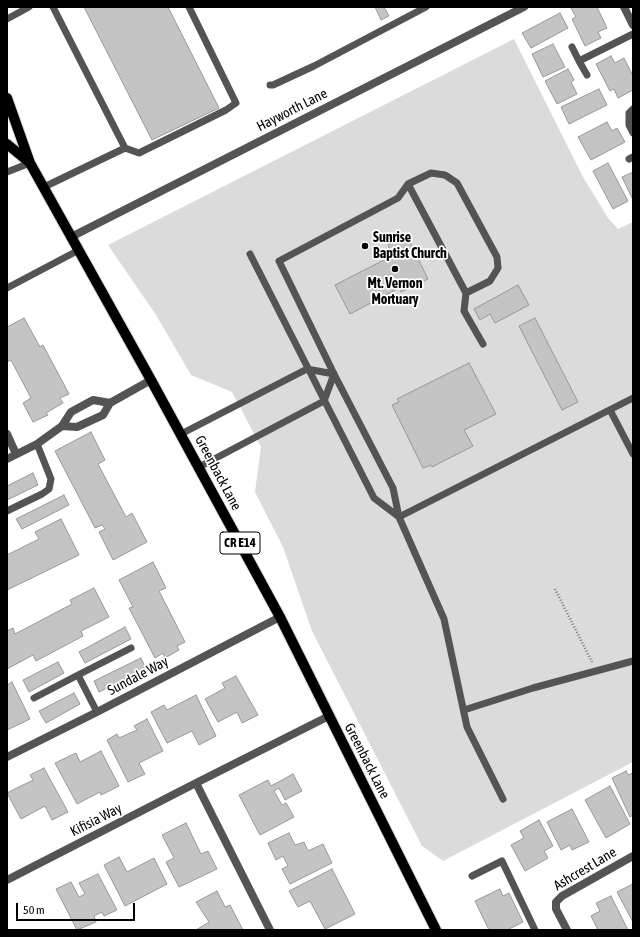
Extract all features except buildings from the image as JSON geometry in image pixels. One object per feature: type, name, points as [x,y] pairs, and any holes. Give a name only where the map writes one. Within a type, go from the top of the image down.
[{"type":"main road","name":"Greenback Lane","points":[[7,98],[30,163],[181,434],[280,617],[436,930]]},
{"type":"main road","name":"Greenback Lane","points":[[7,144],[30,163]]},
{"type":"street","name":"Hayworth Lane","points":[[71,237],[524,7]]},
{"type":"street","points":[[624,7],[632,21]]},
{"type":"street","points":[[62,426],[77,427],[102,415],[110,403],[151,380]]},
{"type":"street","points":[[7,459],[37,444],[62,426],[71,412],[93,400],[110,403]]},
{"type":"street","points":[[7,434],[16,454]]},
{"type":"street","name":"Sundale Way","points":[[7,757],[280,617]]},
{"type":"street","name":"Kifisia Way","points":[[7,880],[329,716]]},
{"type":"street","points":[[196,783],[270,930]]},
{"type":"street","name":"Ashcrest Lane","points":[[567,930],[556,909],[556,902],[562,896],[633,856]]},
{"type":"lane","points":[[7,19],[29,7]]},
{"type":"lane","points":[[53,7],[125,148],[139,153],[226,110],[236,103],[189,7]]},
{"type":"lane","points":[[270,85],[314,66],[426,7]]},
{"type":"lane","points":[[579,61],[633,34]]},
{"type":"lane","points":[[572,47],[587,75]]},
{"type":"lane","points":[[633,109],[630,113],[629,125],[633,133]]},
{"type":"lane","points":[[44,187],[125,148]]},
{"type":"lane","points":[[7,172],[30,163]]},
{"type":"lane","points":[[466,293],[490,281],[498,268],[497,257],[457,183],[445,175],[431,173],[408,184],[398,198],[279,261],[334,374],[393,488],[399,517],[444,619],[467,727],[503,799]]},
{"type":"lane","points":[[408,184],[466,293],[464,311],[483,344]]},
{"type":"lane","points":[[7,288],[78,250]]},
{"type":"lane","points":[[250,254],[307,369],[374,498],[399,517]]},
{"type":"lane","points":[[181,434],[307,369],[334,374]]},
{"type":"lane","points":[[199,467],[324,401],[334,374]]},
{"type":"lane","points":[[399,517],[633,398]]},
{"type":"lane","points":[[610,410],[633,454]]},
{"type":"lane","points":[[7,511],[42,494],[49,488],[51,479],[37,444]]},
{"type":"lane","points":[[34,698],[131,648]]},
{"type":"lane","points":[[464,710],[532,688],[633,661]]},
{"type":"lane","points":[[78,675],[97,712]]},
{"type":"lane","points":[[472,876],[502,861],[535,930]]},
{"type":"path","points":[[555,589],[596,671]]},
{"type":"shaded area","points":[[514,39],[583,177],[608,218],[618,229],[633,222],[633,762],[443,861],[422,846],[312,631],[283,547],[255,492],[261,447],[232,392],[191,375],[156,315],[108,245]]},
{"type":"place","name":"Sunrise Baptist Church","points":[[365,246]]},
{"type":"place","name":"Mt. Vernon Mortuary","points":[[395,269]]}]
